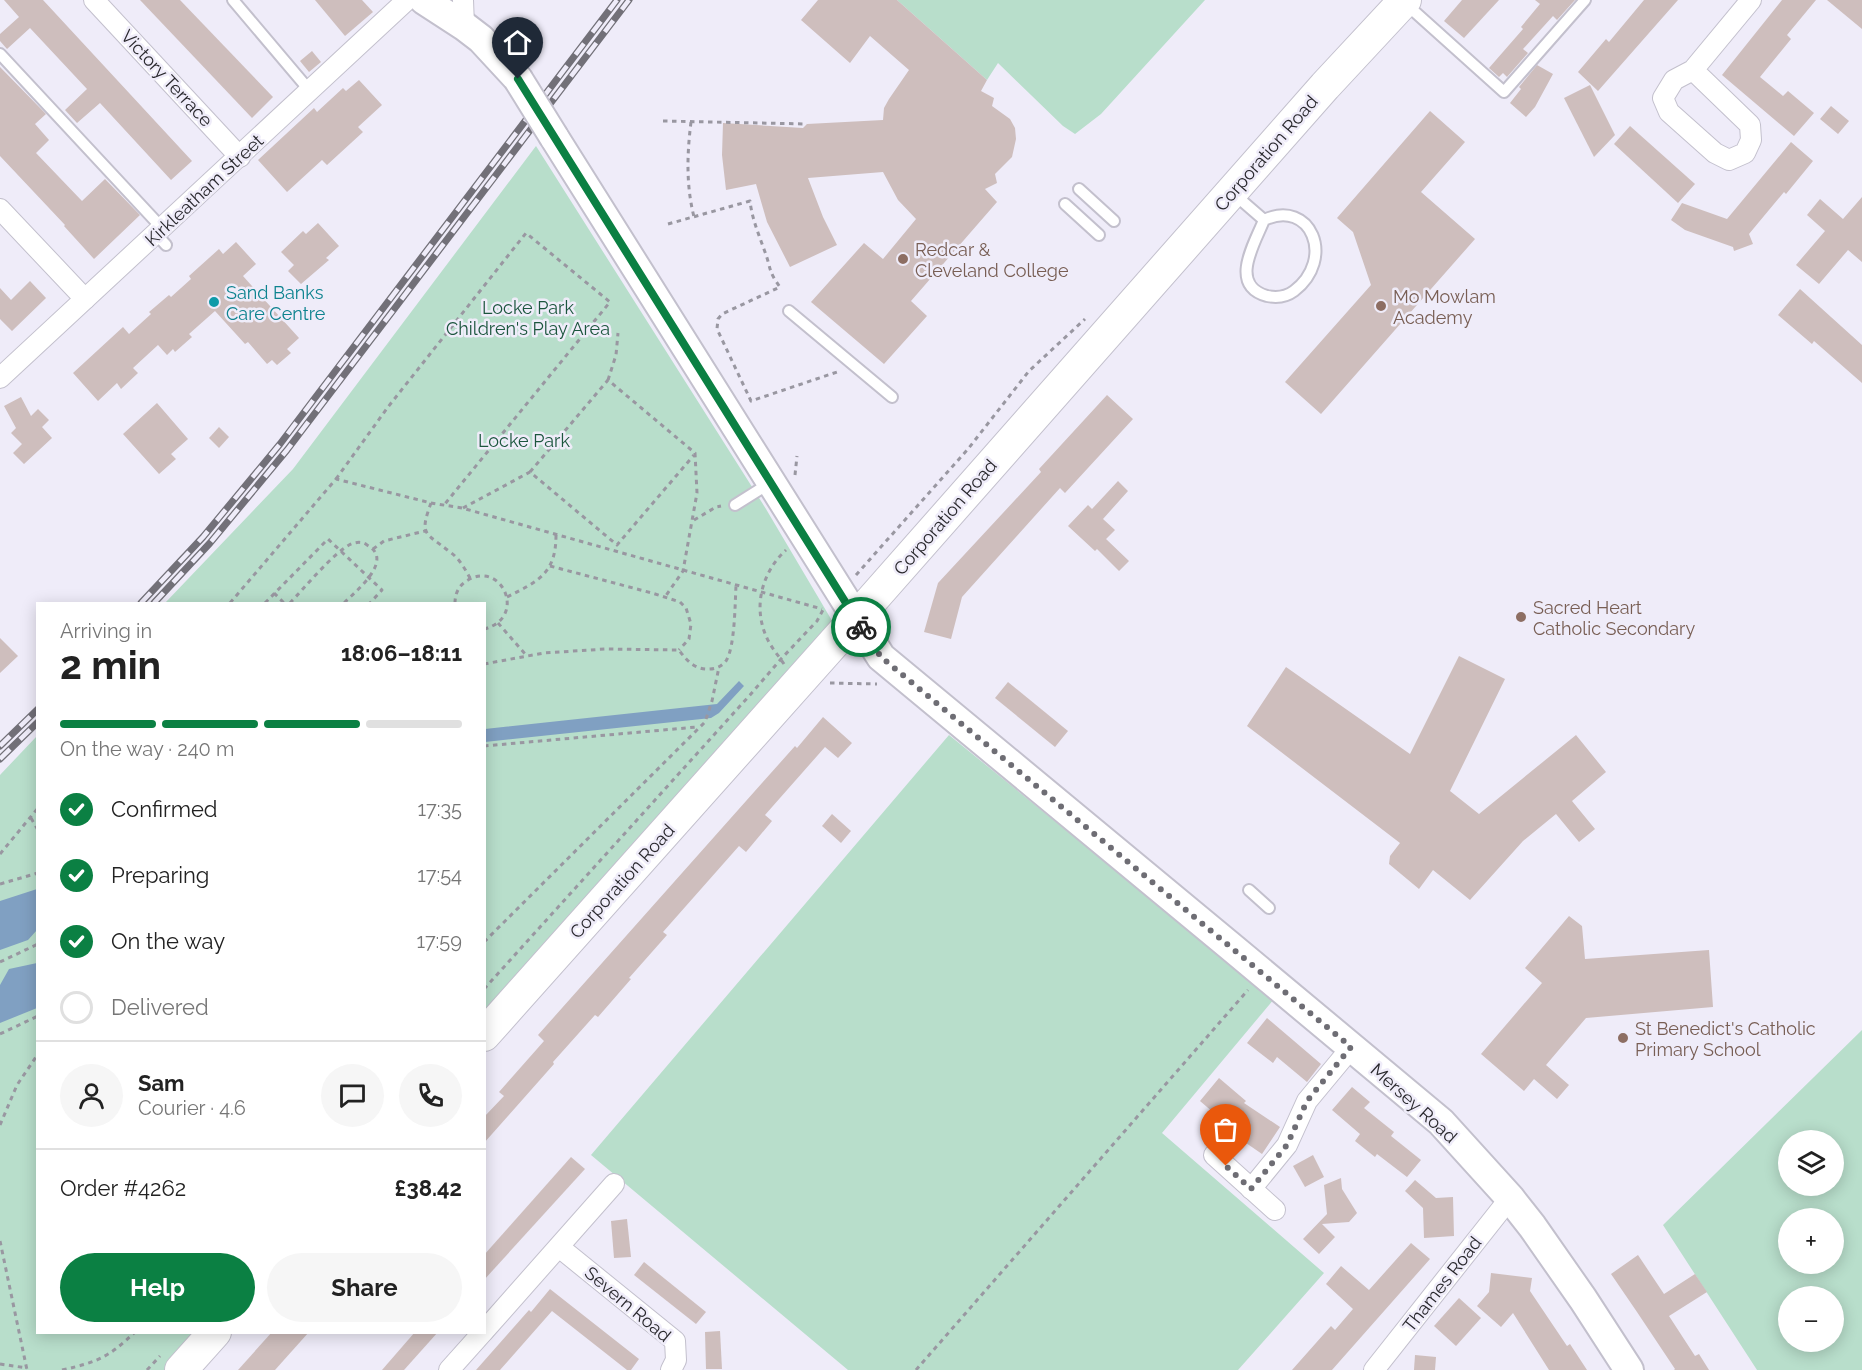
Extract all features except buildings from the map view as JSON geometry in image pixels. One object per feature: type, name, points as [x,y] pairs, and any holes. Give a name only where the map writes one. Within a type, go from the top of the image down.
[{"type":"main road","name":"Corporation Road","points":[[486,1033],[790,670],[839,607],[1232,192],[1325,86],[1404,1]]},
{"type":"main road","points":[[181,1370],[212,1334]]},
{"type":"street","name":"Victory Terrace","points":[[94,0],[240,156]]},
{"type":"street","name":"Kirkleatham Street","points":[[0,378],[85,299],[116,276],[162,236],[240,156],[407,0]]},
{"type":"street","name":"Mersey Road","points":[[424,0],[464,13],[481,39],[518,79],[805,537],[839,607],[881,657],[1441,1122],[1510,1198],[1583,1299],[1629,1370]]},
{"type":"street","points":[[1693,70],[1750,125],[1750,140],[1745,153],[1729,160],[1715,153],[1669,112],[1663,98],[1674,80],[1693,70],[1751,0]]},
{"type":"street","points":[[0,209],[85,299]]},
{"type":"street","points":[[1251,1189],[1287,1145],[1307,1101],[1351,1047]]},
{"type":"street","points":[[1214,1155],[1275,1210]]},
{"type":"street","points":[[486,1329],[614,1184]]},
{"type":"street","name":"Thames Road","points":[[1374,1370],[1510,1198]]},
{"type":"street","name":"Severn Road","points":[[559,1247],[675,1341],[676,1359],[671,1370]]},
{"type":"street","points":[[449,1370],[481,1334]]},
{"type":"lane","points":[[233,0],[310,91]]},
{"type":"lane","points":[[1404,1],[1504,92],[1585,0]]},
{"type":"lane","points":[[0,54],[162,236]]},
{"type":"lane","points":[[1078,189],[1113,220]]},
{"type":"lane","points":[[1232,192],[1264,220]]},
{"type":"lane","points":[[1065,204],[1099,235]]},
{"type":"lane","points":[[1275,215],[1289,216],[1298,220],[1306,226],[1317,248],[1310,274],[1302,285],[1280,297],[1260,293],[1249,282],[1246,272],[1246,261],[1264,220],[1275,215]]},
{"type":"lane","points":[[789,311],[892,396]]},
{"type":"lane","points":[[735,505],[771,483]]},
{"type":"lane","points":[[1249,890],[1269,908]]},
{"type":"path","points":[[663,121],[807,124]]},
{"type":"path","points":[[691,122],[688,173],[689,196],[694,217]]},
{"type":"path","points":[[668,224],[750,201],[752,217],[766,254],[770,274],[780,287],[722,314],[718,319],[717,329],[751,401],[855,366]]},
{"type":"path","points":[[231,602],[336,479],[388,407],[526,233],[610,302],[444,505]]},
{"type":"path","points":[[486,987],[742,704],[790,670],[817,621],[839,607],[1029,371],[1088,316]]},
{"type":"path","points":[[462,508],[530,472],[608,380],[616,355],[618,333]]},
{"type":"path","points":[[608,380],[695,453],[697,493],[684,571],[665,597]]},
{"type":"path","points":[[612,550],[695,453]]},
{"type":"path","points":[[530,472],[617,545]]},
{"type":"path","points":[[336,479],[462,508],[736,586],[839,607]]},
{"type":"path","points":[[431,502],[425,521],[425,531],[430,538],[454,555],[470,578]]},
{"type":"path","points":[[694,520],[716,507],[735,505]]},
{"type":"path","points":[[373,549],[384,541],[425,531]]},
{"type":"path","points":[[507,597],[537,582],[550,566],[556,550],[556,535]]},
{"type":"path","points":[[805,537],[777,558],[760,592],[760,614],[766,637],[790,670],[914,684]]},
{"type":"path","points":[[266,602],[328,539],[382,590],[371,602]]},
{"type":"path","points":[[291,602],[341,551],[354,543],[361,542],[373,549],[377,561],[375,570],[345,602]]},
{"type":"path","points":[[486,664],[525,655],[605,649],[679,650],[689,639],[691,624],[686,608],[680,602],[550,566]]},
{"type":"path","points":[[455,602],[458,589],[470,578],[478,576],[500,583],[507,597],[506,611],[498,623],[486,628]]},
{"type":"path","points":[[679,650],[696,667],[704,669],[719,667],[725,663],[729,655],[734,622],[736,586]]},
{"type":"path","points":[[274,593],[283,602]]},
{"type":"path","points":[[498,623],[525,655]]},
{"type":"path","points":[[486,940],[705,722],[712,702],[719,667]]},
{"type":"path","points":[[486,746],[699,727]]},
{"type":"path","points":[[0,854],[36,811]]},
{"type":"path","points":[[31,817],[36,826]]},
{"type":"path","points":[[0,884],[36,874]]},
{"type":"path","points":[[0,962],[36,946]]},
{"type":"path","points":[[916,1370],[1263,973]]},
{"type":"path","points":[[0,1034],[36,1017]]},
{"type":"path","points":[[0,1125],[16,1085],[36,1057]]},
{"type":"path","points":[[0,1241],[27,1369],[0,1364]]},
{"type":"path","points":[[62,1370],[90,1364],[102,1358],[132,1334]]},
{"type":"green space","points":[[897,0],[1205,0],[1101,114],[1075,134],[1063,126],[998,63],[987,80]]},
{"type":"green space","name":"Locke Park","points":[[536,146],[766,509],[834,624],[486,1017],[486,602],[166,602],[293,469]]},
{"type":"green space","points":[[949,735],[1274,999],[1162,1133],[1324,1273],[1238,1370],[848,1370],[591,1155]]},
{"type":"green space","points":[[36,737],[36,1334],[201,1334],[169,1370],[0,1370],[0,775]]},
{"type":"green space","points":[[1862,1030],[1862,1370],[1757,1370],[1663,1225]]},
{"type":"water","points":[[739,681],[744,686],[719,713],[711,718],[486,742],[486,729],[717,704]]},
{"type":"water","points":[[36,889],[36,931],[28,940],[0,950],[0,901]]},
{"type":"water","points":[[36,963],[36,1008],[0,1023],[0,985],[9,969]]},
{"type":"railway","points":[[142,602],[203,537],[280,444],[617,0]]},
{"type":"railway","points":[[155,602],[210,543],[287,450],[629,0]]},
{"type":"railway","points":[[0,746],[36,711]]},
{"type":"railway","points":[[0,759],[36,724]]},
{"type":"way so far","points":[[861,627],[881,657],[1351,1047],[1307,1101],[1287,1145],[1251,1189],[1226,1166]]},
{"type":"place","name":"Redcar & Cleveland College","points":[[903,259]]},
{"type":"place","name":"Sand Banks Care Centre","points":[[214,302]]},
{"type":"place","name":"Mo Mowlam Academy","points":[[1381,306]]},
{"type":"place","name":"Sacred Heart Catholic Secondary","points":[[1521,617]]},
{"type":"place","name":"St Benedict's Catholic Primary School","points":[[1623,1038]]},
{"type":"route","points":[[518,79],[861,627]]},
{"type":"park label","name":"Locke Park Children's Play Area","points":[[528,317]]}]
